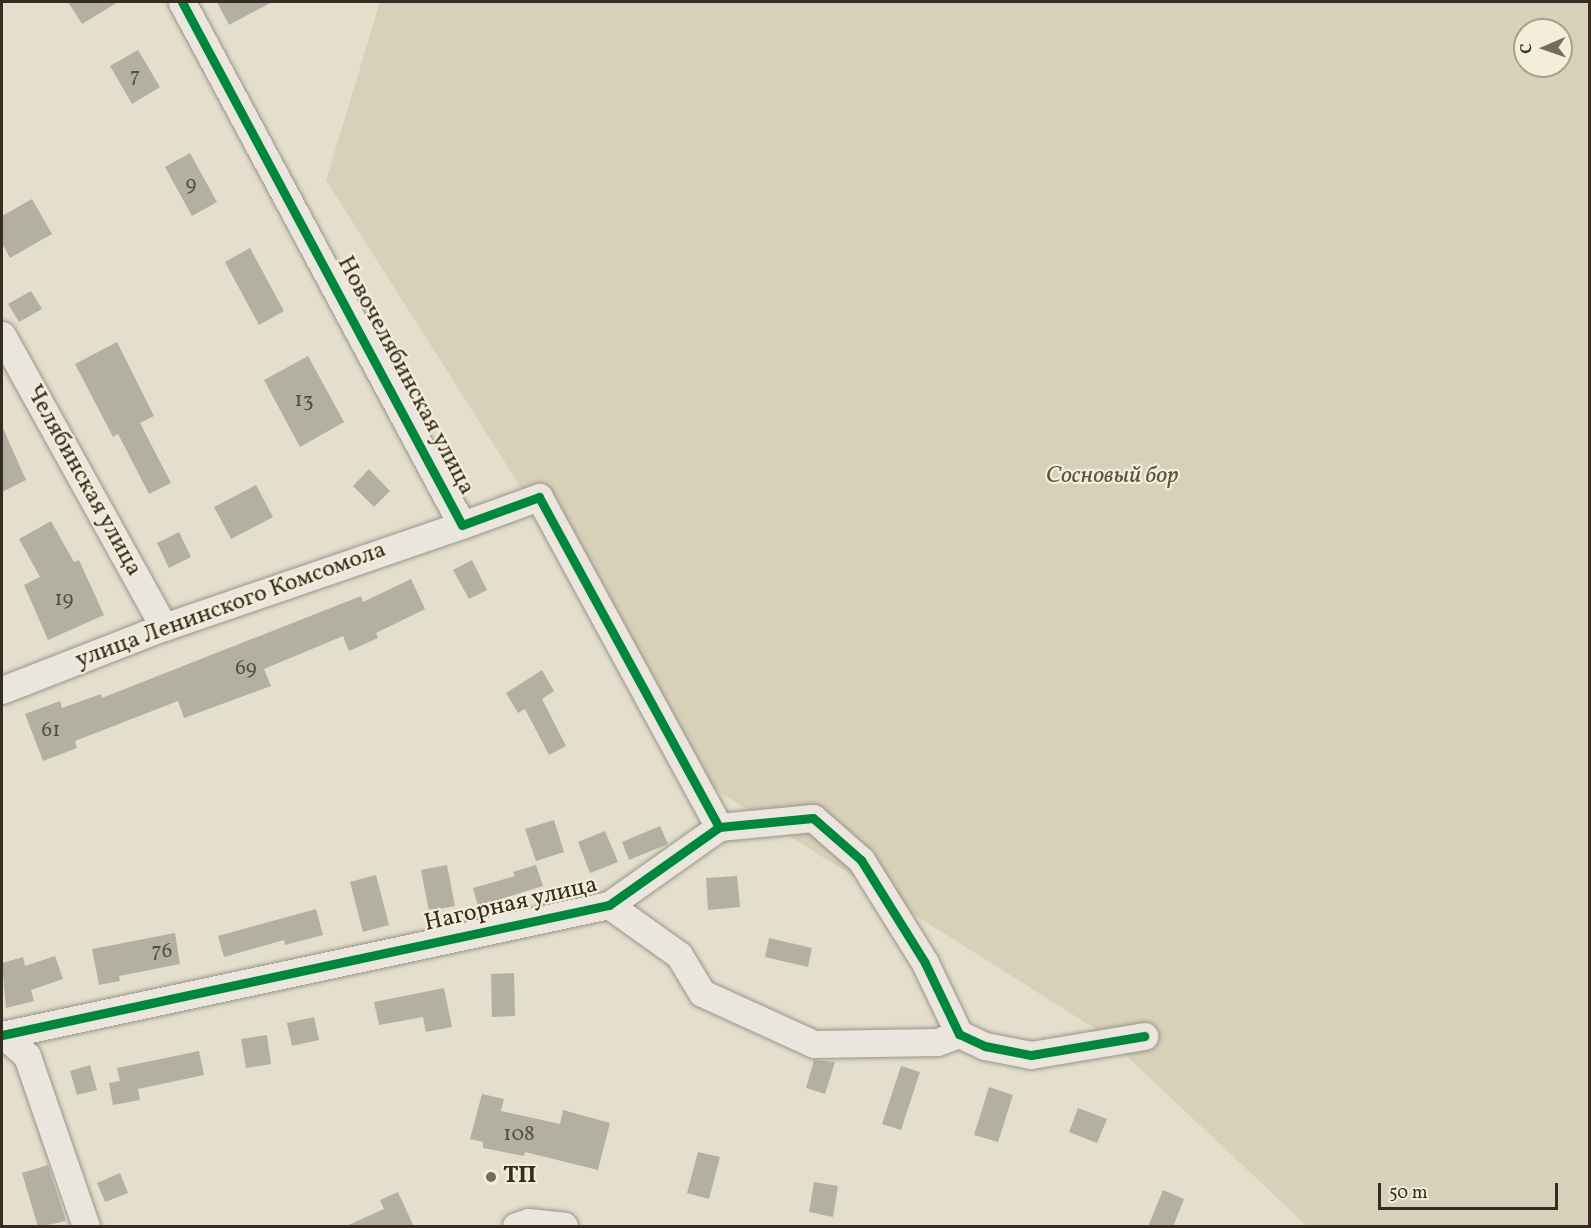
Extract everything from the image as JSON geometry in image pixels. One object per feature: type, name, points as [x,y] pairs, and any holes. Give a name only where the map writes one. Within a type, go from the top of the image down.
[{"type":"street","name":"Новочелябинская улица","points":[[182,2],[462,525],[539,497],[719,827]]},
{"type":"street","name":"Челябинская улица","points":[[2,336],[164,627]]},
{"type":"street","name":"улица Ленинского Комсомола","points":[[2,690],[164,627],[462,525]]},
{"type":"street","name":"Нагорная улица","points":[[2,1035],[609,905],[719,827],[813,818],[853,853],[925,963],[959,1034]]},
{"type":"street","points":[[609,905],[679,955],[702,993],[814,1044],[937,1042],[959,1034],[985,1046],[1031,1055],[1144,1036]]},
{"type":"street","points":[[2,1035],[27,1056],[86,1227]]},
{"type":"street","points":[[516,1227],[528,1222],[564,1227]]},
{"type":"green space","name":"Сосновый бор","points":[[380,2],[1589,2],[1589,1226],[1307,1226],[1102,1033],[710,786],[326,180]]},
{"type":"building","points":[[68,2],[118,2],[82,24]]},
{"type":"building","points":[[217,2],[272,2],[229,25]]},
{"type":"building","points":[[138,50],[160,87],[132,104],[110,66]]},
{"type":"building","points":[[190,153],[217,202],[192,216],[165,167]]},
{"type":"building","points":[[32,199],[52,234],[10,258],[2,243],[2,216]]},
{"type":"building","points":[[250,248],[284,311],[259,325],[225,262]]},
{"type":"building","points":[[31,291],[42,309],[19,322],[8,304]]},
{"type":"building","points":[[117,342],[154,416],[140,423],[171,483],[149,494],[118,434],[113,437],[75,364]]},
{"type":"building","points":[[308,356],[344,422],[300,447],[264,380]]},
{"type":"building","points":[[2,426],[26,480],[2,492]]},
{"type":"building","points":[[369,469],[390,491],[374,507],[353,486]]},
{"type":"building","points":[[256,485],[273,517],[231,539],[214,507]]},
{"type":"building","points":[[51,521],[74,562],[79,560],[104,615],[48,640],[24,585],[40,577],[19,539]]},
{"type":"building","points":[[179,532],[191,557],[169,568],[157,543]]},
{"type":"building","points":[[472,560],[487,590],[469,599],[453,570]]},
{"type":"building","points":[[411,579],[425,609],[376,633],[378,638],[349,651],[343,636],[264,669],[271,686],[184,718],[178,701],[75,741],[77,748],[43,761],[25,714],[60,701],[62,708],[101,694],[102,698],[361,596],[363,602]]},
{"type":"building","points":[[542,670],[554,691],[542,699],[566,746],[549,755],[525,709],[518,713],[506,693]]},
{"type":"building","points":[[554,820],[564,852],[536,861],[525,829]]},
{"type":"building","points":[[660,826],[668,844],[629,860],[622,842]]},
{"type":"building","points":[[605,831],[618,862],[590,873],[578,842]]},
{"type":"building","points":[[447,865],[455,906],[429,911],[421,870]]},
{"type":"building","points":[[536,865],[543,886],[478,906],[473,888],[515,876],[513,872]]},
{"type":"building","points":[[376,875],[389,925],[363,932],[350,882]]},
{"type":"building","points":[[737,876],[740,907],[708,910],[706,878]]},
{"type":"building","points":[[316,909],[323,935],[285,945],[284,940],[224,957],[218,936]]},
{"type":"building","points":[[175,933],[180,964],[119,976],[120,981],[99,985],[92,949]]},
{"type":"building","points":[[769,938],[812,948],[808,967],[765,957]]},
{"type":"building","points":[[55,956],[63,979],[31,990],[34,1001],[6,1008],[2,963],[23,957],[25,966]]},
{"type":"building","points":[[514,973],[515,1016],[492,1017],[491,974]]},
{"type":"building","points":[[444,988],[452,1027],[426,1032],[423,1017],[379,1025],[374,1002]]},
{"type":"building","points":[[314,1017],[319,1040],[292,1046],[287,1023]]},
{"type":"building","points":[[267,1035],[271,1064],[246,1068],[241,1039]]},
{"type":"building","points":[[199,1051],[204,1075],[138,1089],[140,1100],[113,1105],[109,1083],[120,1081],[117,1068]]},
{"type":"building","points":[[814,1060],[835,1062],[825,1094],[806,1088]]},
{"type":"building","points":[[90,1065],[97,1090],[77,1095],[70,1071]]},
{"type":"building","points":[[901,1066],[920,1072],[901,1130],[882,1124]]},
{"type":"building","points":[[989,1087],[1013,1095],[998,1142],[974,1135]]},
{"type":"building","points":[[482,1094],[504,1099],[501,1111],[560,1124],[563,1110],[610,1123],[598,1170],[525,1152],[524,1156],[483,1148],[483,1142],[470,1139]]},
{"type":"building","points":[[1078,1108],[1107,1119],[1097,1143],[1069,1132]]},
{"type":"building","points":[[698,1152],[720,1157],[709,1199],[687,1193]]},
{"type":"building","points":[[48,1165],[66,1221],[38,1227],[22,1173]]},
{"type":"building","points":[[120,1173],[128,1193],[105,1202],[97,1183]]},
{"type":"building","points":[[814,1182],[838,1186],[833,1217],[809,1212]]},
{"type":"building","points":[[1163,1190],[1184,1199],[1173,1227],[1148,1227]]},
{"type":"building","points":[[398,1192],[414,1227],[344,1227],[384,1209],[380,1200]]},
{"type":"cycle path","points":[[182,2],[462,525],[539,497],[719,827]]},
{"type":"cycle path","points":[[2,1035],[609,905],[719,827],[813,818],[861,860],[925,963],[959,1034],[985,1046],[1031,1055],[1144,1036]]},
{"type":"place","name":"ТП","points":[[491,1177]]}]
